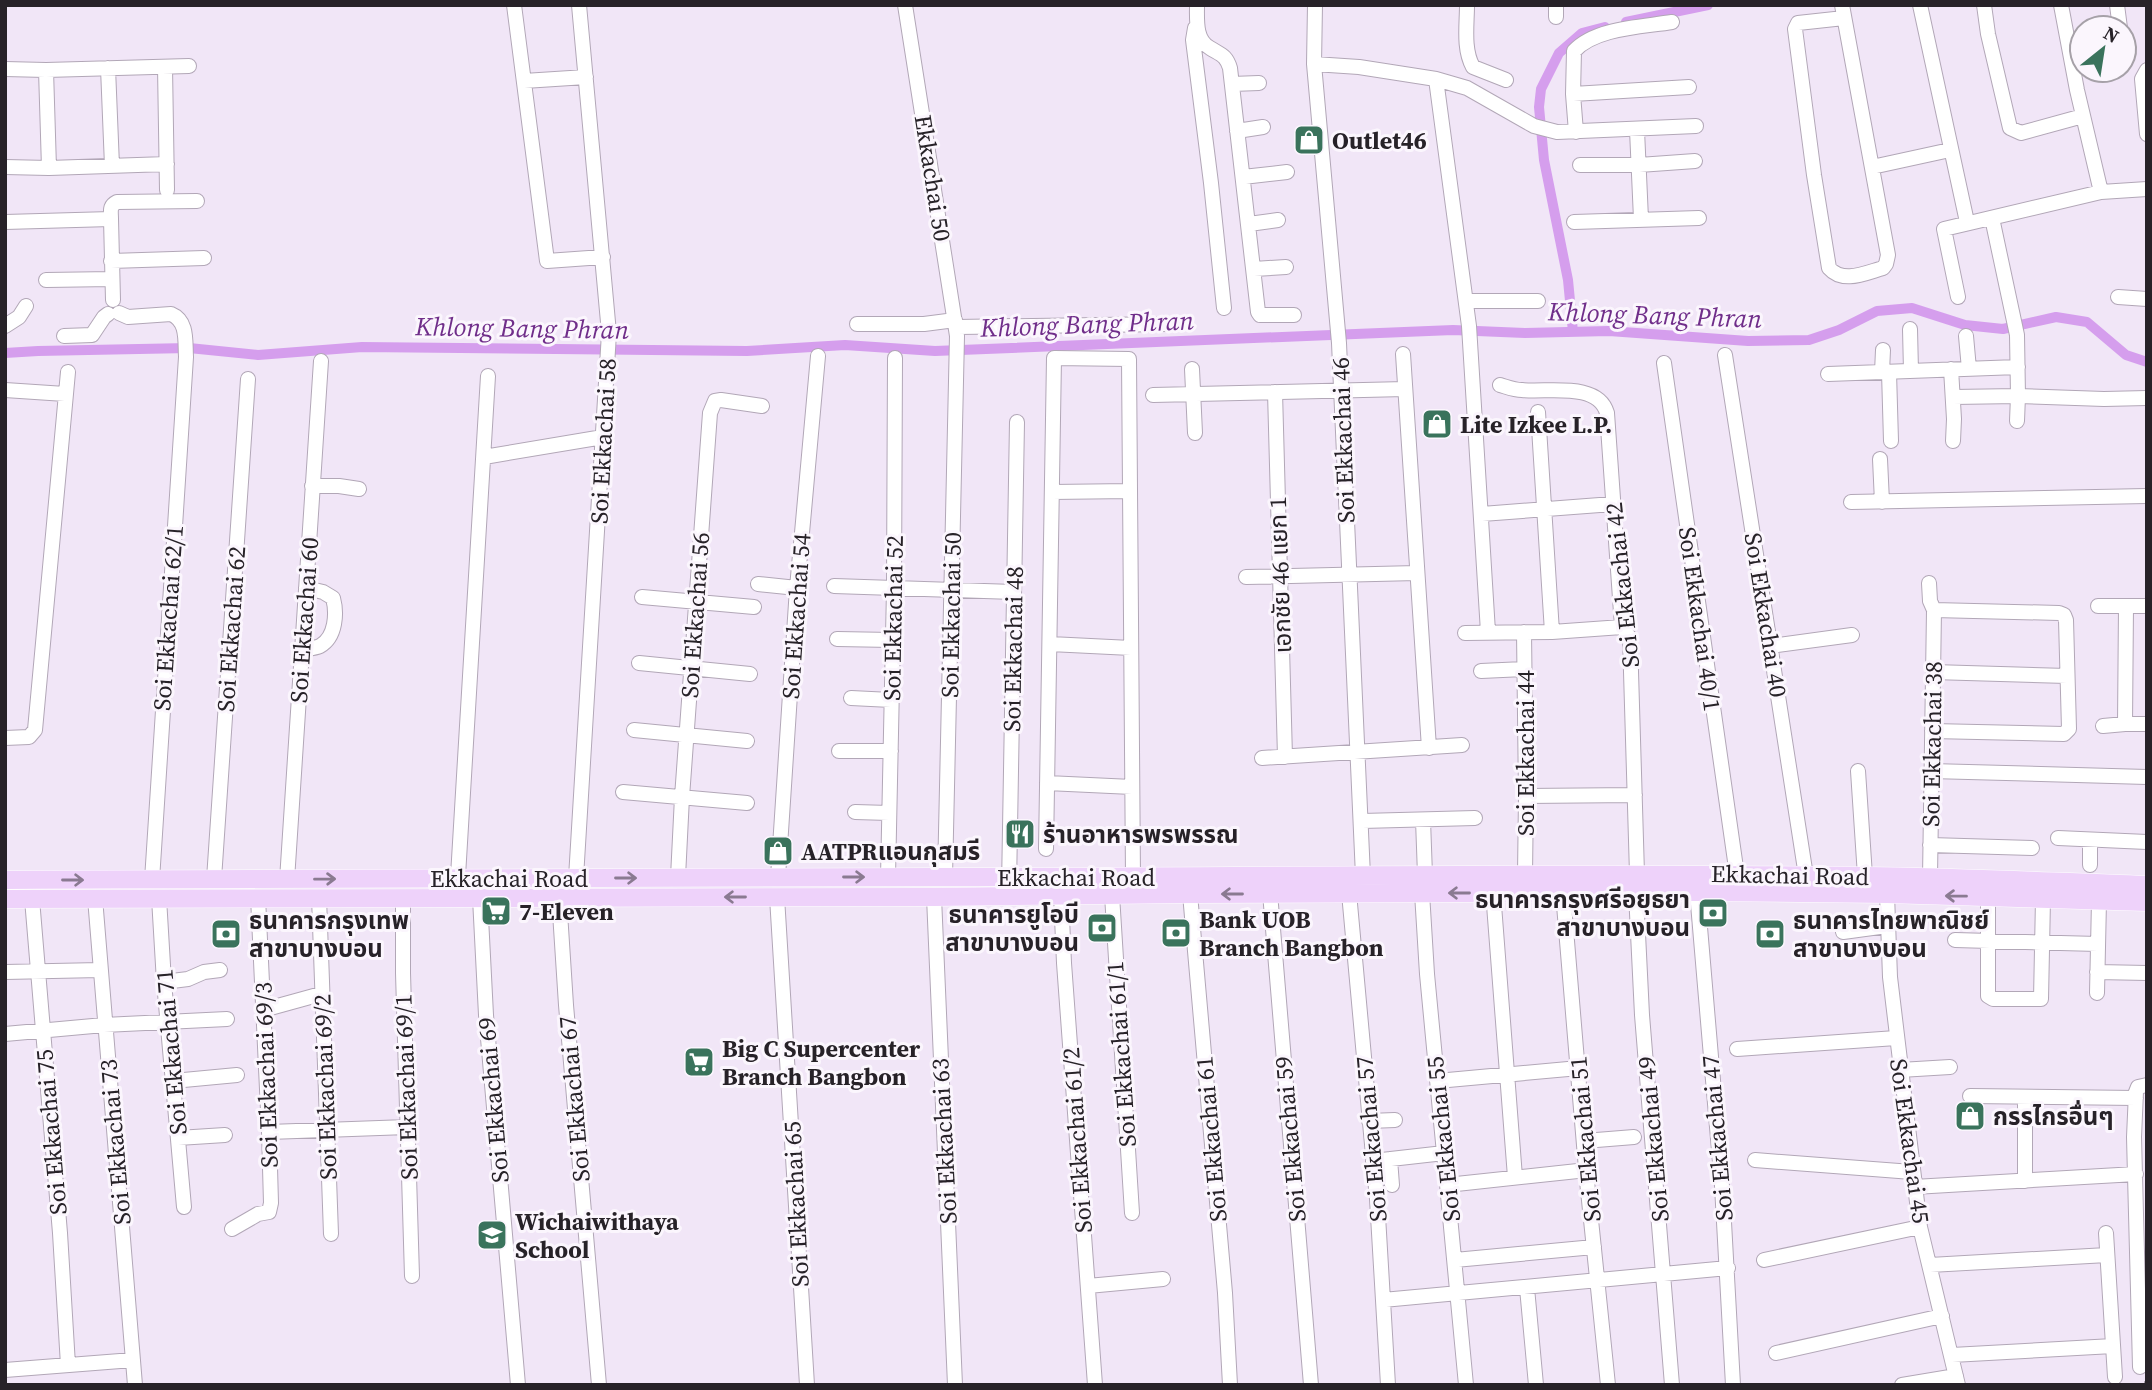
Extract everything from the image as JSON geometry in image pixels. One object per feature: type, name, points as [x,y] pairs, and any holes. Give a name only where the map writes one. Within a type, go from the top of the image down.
[{"type":"main road","name":"Ekkachai Road","points":[[5,899],[934,897],[1349,893],[1525,874],[1637,874],[1930,877],[2062,891],[2099,901],[2147,902]]},
{"type":"main road","points":[[1525,874],[1525,893]]},
{"type":"main road","name":"Ekkachai Road","points":[[5,880],[287,880],[458,876],[1363,876],[1493,892],[1887,894],[2043,899],[2062,891],[2147,886]]},
{"type":"street","points":[[514,5],[547,261],[603,257]]},
{"type":"street","name":"Soi Ekkachai 58","points":[[576,878],[609,333],[579,5]]},
{"type":"street","name":"Ekkachai 50","points":[[905,5],[956,327],[957,352]]},
{"type":"street","points":[[1197,5],[1192,40],[1224,307]]},
{"type":"street","name":"Soi Ekkachai 46","points":[[1315,5],[1314,64],[1339,342],[1363,876]]},
{"type":"street","points":[[1467,5],[1468,52],[1473,67],[1467,88]]},
{"type":"street","points":[[1920,5],[1967,222]]},
{"type":"street","points":[[1984,5],[2010,128],[2021,133],[2083,116]]},
{"type":"street","points":[[2061,5],[2068,27]]},
{"type":"street","points":[[1843,12],[1872,167],[1888,255],[1886,264],[1883,268],[1845,277],[1836,275],[1829,268],[1814,176],[1795,29],[1798,23],[1843,12]]},
{"type":"street","points":[[1576,132],[1572,59],[1574,51],[1581,43],[1598,34],[1672,22]]},
{"type":"street","points":[[1196,26],[1203,43],[1227,59],[1258,312],[1260,315],[1294,315]]},
{"type":"street","points":[[1314,64],[1359,67],[1436,79],[1467,88],[1534,126],[1557,132],[1696,126]]},
{"type":"street","points":[[5,69],[189,66]]},
{"type":"street","points":[[164,67],[167,190]]},
{"type":"street","points":[[1473,67],[1506,80]]},
{"type":"street","points":[[108,68],[112,166]]},
{"type":"street","points":[[46,70],[49,168]]},
{"type":"street","points":[[2147,70],[2142,79],[2147,134]]},
{"type":"street","points":[[524,81],[586,77]]},
{"type":"street","points":[[1436,79],[1469,328],[1488,632]]},
{"type":"street","points":[[1232,84],[1259,83]]},
{"type":"street","points":[[2079,84],[2083,116],[2101,192]]},
{"type":"street","points":[[1573,94],[1689,87]]},
{"type":"street","points":[[1237,131],[1263,127]]},
{"type":"street","points":[[1637,130],[1641,219]]},
{"type":"street","points":[[1872,167],[1950,150]]},
{"type":"street","points":[[1580,165],[1695,161]]},
{"type":"street","points":[[5,167],[167,164]]},
{"type":"street","points":[[1243,177],[1287,172]]},
{"type":"street","points":[[1958,297],[1944,229],[2101,192],[2147,189]]},
{"type":"street","points":[[64,336],[92,334],[103,317],[114,309],[111,208],[117,202],[197,201]]},
{"type":"street","points":[[1574,222],[1699,218]]},
{"type":"street","points":[[1992,218],[2017,335],[2017,421]]},
{"type":"street","points":[[5,222],[111,219]]},
{"type":"street","points":[[1249,224],[1278,220]]},
{"type":"street","points":[[111,261],[204,258]]},
{"type":"street","points":[[1254,269],[1286,267]]},
{"type":"street","points":[[46,281],[112,279]]},
{"type":"street","points":[[2118,298],[2147,299]]},
{"type":"street","points":[[1466,301],[1538,301]]},
{"type":"street","points":[[5,326],[19,317],[26,306]]},
{"type":"street","name":"Soi Ekkachai 62/1","points":[[114,309],[128,317],[171,314],[180,321],[184,329],[186,357],[152,880]]},
{"type":"street","points":[[857,324],[956,327],[1166,324]]},
{"type":"street","points":[[1910,329],[1912,371]]},
{"type":"street","points":[[1966,336],[1969,369]]},
{"type":"street","points":[[1882,350],[1891,441]]},
{"type":"street","name":"Soi Ekkachai 50","points":[[946,877],[957,352]]},
{"type":"street","points":[[1403,354],[1429,748]]},
{"type":"street","name":"Soi Ekkachai 40","points":[[1725,355],[1807,876]]},
{"type":"street","name":"Soi Ekkachai 54","points":[[778,877],[797,588],[818,356]]},
{"type":"street","name":"Soi Ekkachai 52","points":[[888,877],[894,589],[895,358]]},
{"type":"street","points":[[1046,849],[1054,358],[1129,359],[1133,877]]},
{"type":"street","name":"Soi Ekkachai 60","points":[[287,880],[321,361]]},
{"type":"street","name":"Soi Ekkachai 40/1","points":[[1664,363],[1737,875]]},
{"type":"street","points":[[1828,374],[2018,368]]},
{"type":"street","points":[[1192,369],[1195,433]]},
{"type":"street","points":[[1951,369],[1953,441]]},
{"type":"street","points":[[5,738],[29,737],[35,730],[68,372]]},
{"type":"street","points":[[458,876],[488,376]]},
{"type":"street","name":"Soi Ekkachai 62","points":[[214,879],[248,379]]},
{"type":"street","name":"Soi Ekkachai 42","points":[[1500,385],[1521,390],[1566,390],[1594,397],[1604,404],[1607,413],[1622,626],[1630,638],[1637,874]]},
{"type":"street","points":[[1153,395],[1405,389]]},
{"type":"street","points":[[5,390],[65,394]]},
{"type":"street","name":"เอกชัย 46 แยก 1","points":[[1275,392],[1285,757]]},
{"type":"street","points":[[1953,397],[2147,398]]},
{"type":"street","name":"Soi Ekkachai 56","points":[[678,877],[691,667],[712,406],[715,401],[721,400],[762,406]]},
{"type":"street","points":[[1538,412],[1552,632]]},
{"type":"street","name":"Soi Ekkachai 48","points":[[1009,896],[1017,422]]},
{"type":"street","points":[[484,457],[603,437]]},
{"type":"street","points":[[1880,459],[1882,502]]},
{"type":"street","points":[[312,486],[359,489]]},
{"type":"street","points":[[1052,492],[1130,491]]},
{"type":"street","points":[[1851,502],[2147,496]]},
{"type":"street","points":[[1482,514],[1612,503]]},
{"type":"street","points":[[1246,577],[1417,573]]},
{"type":"street","name":"Soi Ekkachai 38","points":[[1929,583],[1930,601],[1934,610],[1930,877]]},
{"type":"street","points":[[758,584],[797,588]]},
{"type":"street","points":[[834,586],[1014,592]]},
{"type":"street","points":[[303,649],[318,647],[332,633],[335,607],[333,598],[323,592],[306,588]]},
{"type":"street","points":[[642,597],[754,607]]},
{"type":"street","points":[[2098,606],[2147,606]]},
{"type":"street","points":[[2126,606],[2126,724]]},
{"type":"street","points":[[1932,731],[2064,734],[2069,729],[2064,615],[1934,610]]},
{"type":"street","points":[[1465,633],[1552,632],[1622,626]]},
{"type":"street","name":"Soi Ekkachai 44","points":[[1524,632],[1527,796],[1525,874]]},
{"type":"street","points":[[1771,646],[1852,635]]},
{"type":"street","points":[[837,639],[892,640]]},
{"type":"street","points":[[1050,644],[1131,648]]},
{"type":"street","points":[[639,663],[750,674]]},
{"type":"street","points":[[1481,671],[1524,669]]},
{"type":"street","points":[[1933,672],[2067,676]]},
{"type":"street","points":[[851,698],[891,700]]},
{"type":"street","points":[[2103,726],[2147,724]]},
{"type":"street","points":[[634,730],[747,741]]},
{"type":"street","points":[[1262,758],[1462,746]]},
{"type":"street","points":[[839,751],[891,751]]},
{"type":"street","points":[[1858,771],[1865,876]]},
{"type":"street","points":[[1931,771],[2147,777]]},
{"type":"street","points":[[1047,783],[1132,787]]},
{"type":"street","points":[[623,792],[747,803]]},
{"type":"street","points":[[1527,796],[1634,795]]},
{"type":"street","points":[[855,812],[889,813]]},
{"type":"street","points":[[1362,821],[1475,818]]},
{"type":"street","name":"Soi Ekkachai 55","points":[[1423,820],[1427,974],[1466,1385]]},
{"type":"street","points":[[2058,838],[2147,842]]},
{"type":"street","points":[[2090,840],[2090,865]]},
{"type":"street","points":[[1930,845],[2032,848]]},
{"type":"street","points":[[1493,892],[1515,1177]]},
{"type":"street","name":"Soi Ekkachai 47","points":[[1697,892],[1728,1268],[1733,1385]]},
{"type":"street","name":"Soi Ekkachai 57","points":[[1349,893],[1370,1121],[1388,1385]]},
{"type":"street","name":"Soi Ekkachai 51","points":[[1563,893],[1608,1385]]},
{"type":"street","name":"Soi Ekkachai 49","points":[[1636,893],[1642,1015],[1672,1385]]},
{"type":"street","name":"Soi Ekkachai 61","points":[[1190,894],[1226,1293],[1230,1385]]},
{"type":"street","name":"Soi Ekkachai 59","points":[[1270,894],[1311,1385]]},
{"type":"street","name":"Soi Ekkachai 45","points":[[1887,894],[1896,1038],[1914,1187],[1920,1227],[1957,1380]]},
{"type":"street","name":"Soi Ekkachai 61/2","points":[[1061,895],[1095,1385]]},
{"type":"street","name":"Soi Ekkachai 61/1","points":[[1112,895],[1132,1213]]},
{"type":"street","name":"Soi Ekkachai 69/3","points":[[232,1229],[270,1211],[270,1132],[258,897]]},
{"type":"street","name":"Soi Ekkachai 69/2","points":[[319,897],[331,1234]]},
{"type":"street","name":"Soi Ekkachai 67","points":[[559,897],[599,1385]]},
{"type":"street","name":"Soi Ekkachai 65","points":[[777,897],[807,1385]]},
{"type":"street","name":"Soi Ekkachai 63","points":[[934,897],[955,1385]]},
{"type":"street","points":[[1988,897],[1990,998],[2041,999],[2043,899]]},
{"type":"street","name":"Soi Ekkachai 73","points":[[95,898],[135,1385]]},
{"type":"street","name":"Soi Ekkachai 71","points":[[159,898],[184,1207]]},
{"type":"street","name":"Soi Ekkachai 69","points":[[480,898],[486,1015],[518,1385]]},
{"type":"street","name":"Soi Ekkachai 75","points":[[32,899],[60,1233],[68,1365]]},
{"type":"street","name":"Soi Ekkachai 69/1","points":[[403,899],[412,1276]]},
{"type":"street","points":[[2097,993],[2099,901]]},
{"type":"street","points":[[1843,932],[1887,926]]},
{"type":"street","points":[[1955,940],[2098,944]]},
{"type":"street","points":[[5,972],[100,970]]},
{"type":"street","points":[[164,982],[220,970]]},
{"type":"street","points":[[2097,972],[2147,973]]},
{"type":"street","points":[[263,1010],[321,994]]},
{"type":"street","points":[[5,1034],[227,1018]]},
{"type":"street","points":[[1737,1049],[1896,1038]]},
{"type":"street","points":[[1900,1070],[1950,1067]]},
{"type":"street","points":[[1437,1081],[1579,1068]]},
{"type":"street","points":[[173,1081],[237,1075]]},
{"type":"street","points":[[2140,1367],[2142,1191],[2136,1174],[2140,1137],[2136,1098],[2138,1087],[2147,1085]]},
{"type":"street","points":[[1970,1096],[2136,1098]]},
{"type":"street","points":[[2025,1097],[2025,1181]]},
{"type":"street","points":[[1370,1121],[1395,1120]]},
{"type":"street","points":[[270,1132],[407,1127]]},
{"type":"street","points":[[178,1138],[225,1135]]},
{"type":"street","points":[[1584,1141],[1634,1138]]},
{"type":"street","points":[[1373,1161],[1444,1153]]},
{"type":"street","points":[[1390,1159],[1392,1185]]},
{"type":"street","points":[[1755,1160],[1912,1172]]},
{"type":"street","points":[[1447,1185],[1587,1170]]},
{"type":"street","points":[[1914,1187],[2136,1174]]},
{"type":"street","points":[[1764,1260],[1920,1227]]},
{"type":"street","points":[[2105,1233],[2115,1377]]},
{"type":"street","points":[[1455,1260],[1594,1247]]},
{"type":"street","points":[[1930,1265],[2107,1255]]},
{"type":"street","points":[[1383,1300],[1728,1268]]},
{"type":"street","points":[[1087,1286],[1163,1279]]},
{"type":"street","points":[[1527,1288],[1536,1385]]},
{"type":"street","points":[[1776,1353],[1942,1316]]},
{"type":"street","points":[[1952,1355],[2113,1346]]},
{"type":"street","points":[[6,1385],[5,1368],[133,1360]]},
{"type":"street","points":[[1902,1385],[1957,1380]]},
{"type":"waterway","points":[[1626,22],[1708,5]]},
{"type":"waterway","points":[[1573,332],[1568,280],[1544,160],[1539,107],[1541,89],[1559,53],[1582,33],[1605,27]]},
{"type":"waterway","name":"Khlong Bang Phran","points":[[5,353],[189,348],[258,355],[362,347],[747,351],[845,345],[935,351],[1453,330],[1525,333],[1609,331],[1748,341],[1809,340],[1839,330],[1877,311],[1912,308],[1965,325],[2003,329],[2056,317],[2087,322],[2126,355],[2147,362]]},
{"type":"railway","points":[[2134,1385],[2147,1382]]},
{"type":"place","name":"Outlet46","points":[[1309,140]]},
{"type":"place","name":"Lite Izkee L.P.","points":[[1437,424]]},
{"type":"place","name":"ร้านอาหารพรพรรณ","points":[[1020,834]]},
{"type":"place","name":"AATPRแอนกุสมรี","points":[[778,851]]},
{"type":"place","name":"7-Eleven","points":[[496,911]]},
{"type":"place","name":"ธนาคารกรุงศรีอยุธยา สาขาบางบอน","points":[[1713,913]]},
{"type":"place","name":"ธนาคารยูโอบี สาขาบางบอน","points":[[1102,928]]},
{"type":"place","name":"Bank UOB Branch Bangbon","points":[[1176,933]]},
{"type":"place","name":"ธนาคารกรุงเทพ สาขาบางบอน","points":[[226,934]]},
{"type":"place","name":"ธนาคารไทยพาณิชย์ สาขาบางบอน","points":[[1770,934]]},
{"type":"place","name":"Big C Supercenter Branch Bangbon","points":[[699,1062]]},
{"type":"place","name":"กรรไกรอื่นๆ","points":[[1970,1116]]},
{"type":"place","name":"Wichaiwithaya School","points":[[492,1235]]}]
